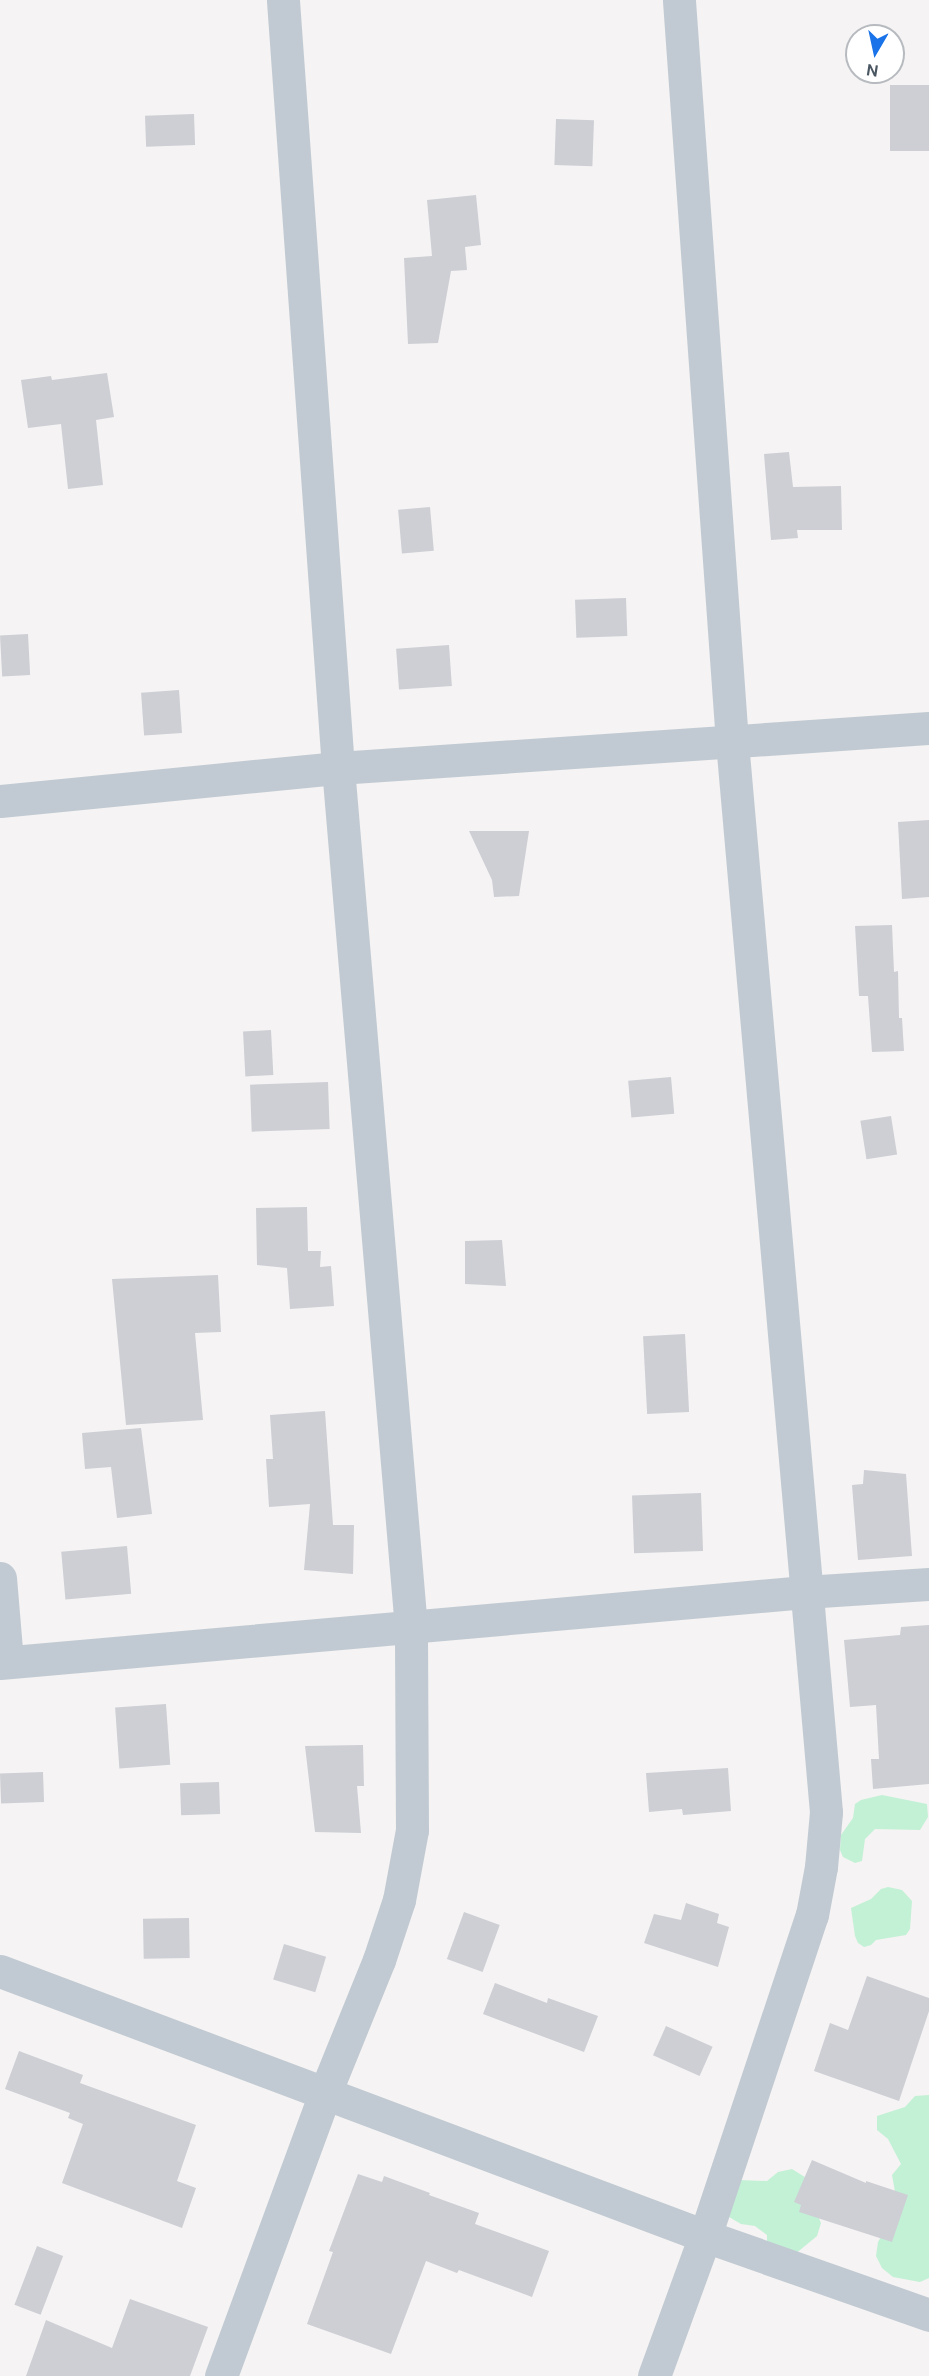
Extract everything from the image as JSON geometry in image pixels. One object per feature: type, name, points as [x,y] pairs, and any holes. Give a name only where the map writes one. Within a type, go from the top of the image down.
[{"type":"street","points":[[221,2376],[325,2093],[379,1960],[399,1900],[411,1830],[411,1628],[338,768],[283,0]]},
{"type":"street","points":[[654,2376],[705,2236],[812,1915],[821,1867],[826,1812],[732,742],[679,0]]},
{"type":"street","points":[[0,801],[338,768],[929,728]]},
{"type":"street","points":[[0,1578],[4,1662],[805,1592],[929,1584]]},
{"type":"street","points":[[0,1971],[705,2236],[929,2314]]},
{"type":"green space","points":[[882,1795],[927,1804],[928,1817],[920,1830],[875,1829],[865,1839],[862,1861],[855,1863],[843,1857],[840,1850],[841,1835],[853,1818],[855,1804],[861,1800]]},
{"type":"green space","points":[[888,1887],[902,1890],[912,1901],[910,1929],[906,1935],[876,1940],[864,1947],[858,1943],[855,1936],[851,1908],[871,1899],[881,1889]]},
{"type":"green space","points":[[929,2095],[929,2278],[920,2282],[893,2277],[882,2268],[876,2256],[878,2242],[893,2216],[897,2203],[892,2175],[901,2164],[888,2139],[877,2130],[877,2116],[905,2107],[915,2096]]},
{"type":"green space","points":[[792,2169],[811,2181],[815,2209],[821,2223],[817,2236],[794,2255],[767,2249],[767,2235],[755,2226],[741,2224],[729,2217],[723,2204],[739,2180],[767,2181],[778,2172]]},
{"type":"building","points":[[890,85],[929,85],[929,151],[890,151]]},
{"type":"building","points":[[194,114],[195,145],[146,147],[145,116]]},
{"type":"building","points":[[556,119],[594,120],[592,166],[554,165]]},
{"type":"building","points":[[476,195],[481,245],[465,247],[467,270],[451,271],[438,343],[408,344],[404,258],[432,256],[427,200]]},
{"type":"building","points":[[107,373],[114,417],[96,420],[103,485],[68,489],[61,424],[28,428],[21,380],[51,376],[52,380]]},
{"type":"building","points":[[789,452],[793,487],[841,486],[842,530],[797,530],[798,538],[771,540],[764,454]]},
{"type":"building","points":[[430,507],[434,551],[402,554],[398,510]]},
{"type":"building","points":[[626,598],[627,636],[576,638],[575,600]]},
{"type":"building","points":[[28,634],[30,675],[2,676],[0,635]]},
{"type":"building","points":[[449,645],[452,686],[399,690],[396,649]]},
{"type":"building","points":[[179,690],[182,733],[144,736],[141,693]]},
{"type":"building","points":[[929,820],[929,897],[902,899],[898,822]]},
{"type":"building","points":[[469,831],[529,831],[519,896],[494,897],[492,880]]},
{"type":"building","points":[[892,925],[894,972],[898,971],[899,1018],[902,1018],[904,1051],[872,1052],[868,996],[859,996],[855,926]]},
{"type":"building","points":[[271,1030],[273,1075],[245,1076],[243,1031]]},
{"type":"building","points":[[671,1077],[674,1114],[631,1118],[628,1081]]},
{"type":"building","points":[[328,1082],[330,1129],[252,1132],[250,1085]]},
{"type":"building","points":[[891,1116],[897,1155],[866,1159],[860,1121]]},
{"type":"building","points":[[307,1207],[308,1251],[321,1251],[320,1267],[331,1266],[334,1306],[290,1309],[287,1268],[257,1265],[256,1208]]},
{"type":"building","points":[[502,1240],[506,1286],[465,1284],[465,1241]]},
{"type":"building","points":[[218,1275],[221,1332],[195,1333],[203,1420],[126,1425],[112,1279]]},
{"type":"building","points":[[685,1334],[689,1412],[647,1414],[643,1336]]},
{"type":"building","points":[[325,1411],[333,1525],[354,1525],[353,1574],[304,1570],[310,1504],[269,1507],[266,1459],[273,1459],[270,1415]]},
{"type":"building","points":[[141,1428],[152,1514],[117,1518],[111,1467],[85,1469],[82,1433]]},
{"type":"building","points":[[864,1470],[906,1474],[912,1556],[858,1560],[852,1485],[863,1484]]},
{"type":"building","points":[[701,1493],[703,1551],[634,1553],[632,1495]]},
{"type":"building","points":[[127,1546],[131,1594],[65,1600],[61,1552]]},
{"type":"building","points":[[929,1625],[929,1784],[873,1789],[871,1759],[879,1759],[876,1705],[850,1707],[844,1640],[900,1635],[901,1627]]},
{"type":"building","points":[[166,1704],[170,1765],[119,1768],[115,1708]]},
{"type":"building","points":[[363,1745],[364,1786],[357,1786],[361,1833],[315,1832],[305,1746]]},
{"type":"building","points":[[728,1768],[731,1811],[683,1815],[682,1809],[649,1812],[646,1773]]},
{"type":"building","points":[[43,1772],[44,1802],[1,1803],[0,1774]]},
{"type":"building","points":[[219,1782],[220,1814],[181,1815],[180,1783]]},
{"type":"building","points":[[686,1903],[719,1914],[717,1923],[729,1927],[718,1967],[644,1943],[654,1914],[681,1920]]},
{"type":"building","points":[[464,1912],[500,1925],[483,1972],[447,1959]]},
{"type":"building","points":[[189,1918],[190,1958],[144,1959],[143,1919]]},
{"type":"building","points":[[284,1944],[326,1957],[315,1992],[273,1979]]},
{"type":"building","points":[[867,1976],[929,1998],[929,2011],[899,2101],[814,2071],[830,2023],[848,2030]]},
{"type":"building","points":[[495,1983],[547,2003],[548,1998],[598,2016],[584,2052],[483,2014]]},
{"type":"building","points":[[666,2026],[713,2047],[700,2076],[653,2055]]},
{"type":"building","points":[[19,2051],[83,2075],[80,2083],[196,2125],[177,2181],[196,2188],[182,2228],[62,2183],[83,2124],[68,2118],[70,2113],[5,2089]]},
{"type":"building","points":[[812,2160],[866,2183],[866,2181],[908,2195],[892,2242],[799,2212],[801,2205],[794,2202]]},
{"type":"building","points":[[358,2174],[382,2182],[384,2176],[430,2193],[429,2195],[479,2213],[475,2224],[549,2251],[532,2297],[459,2270],[457,2273],[426,2261],[391,2354],[307,2324],[333,2252],[329,2251]]},
{"type":"building","points":[[37,2246],[63,2256],[41,2315],[14,2305]]},
{"type":"building","points":[[130,2299],[208,2327],[190,2376],[26,2376],[46,2320],[112,2348]]}]
